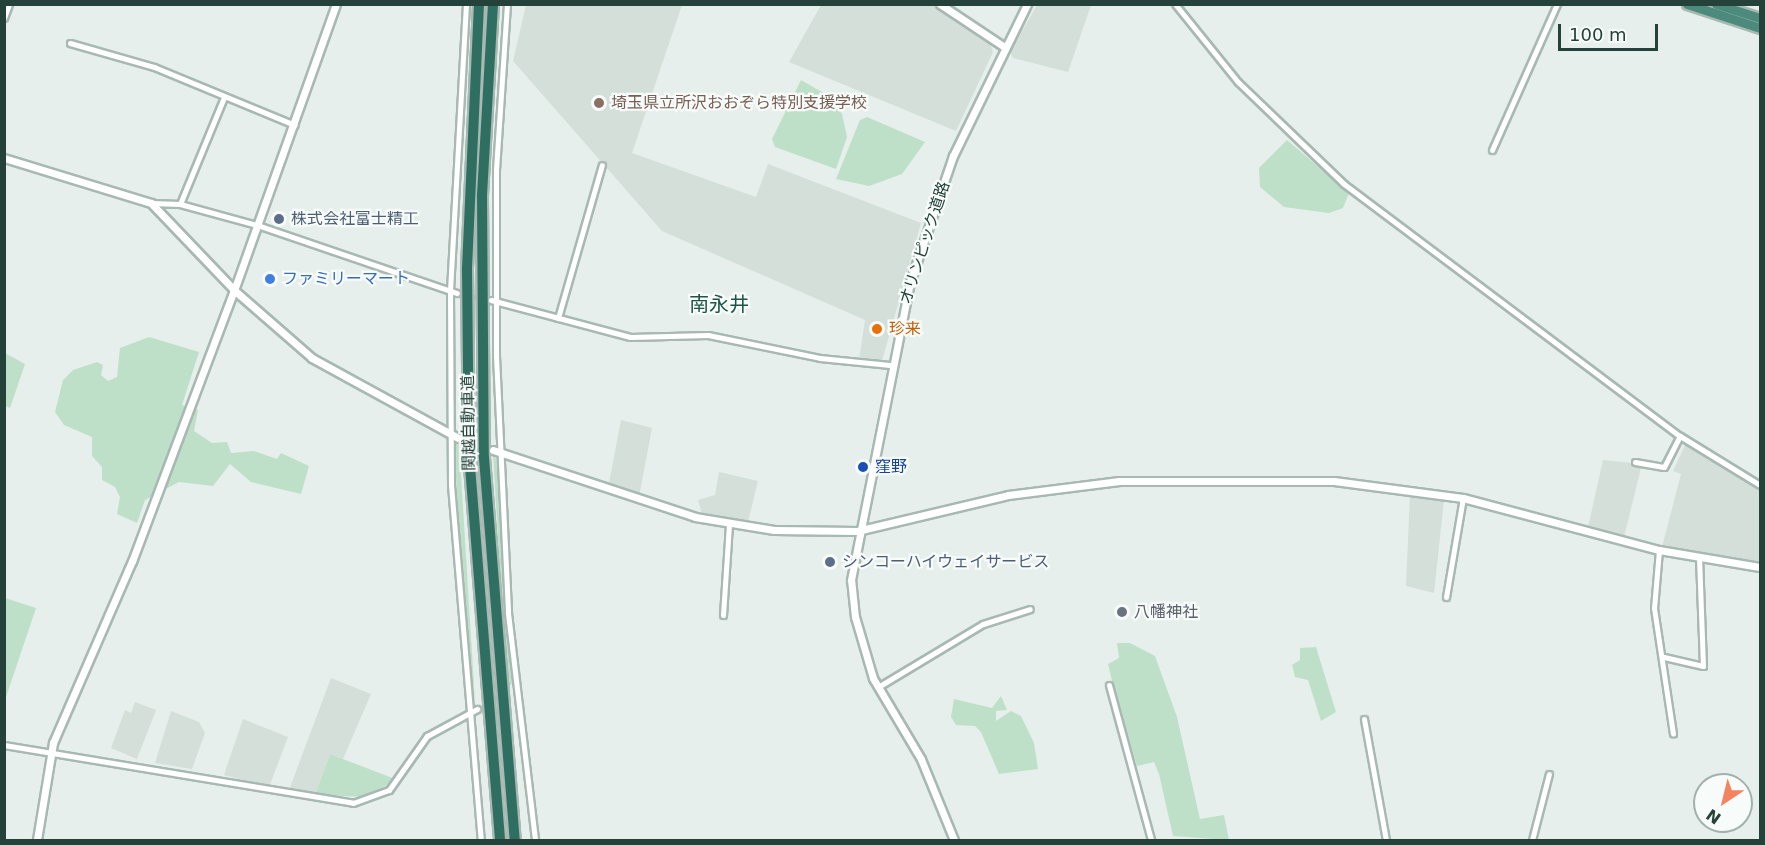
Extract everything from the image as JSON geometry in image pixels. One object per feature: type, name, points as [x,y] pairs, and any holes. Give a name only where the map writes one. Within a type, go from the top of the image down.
[{"type":"highway","name":"関越自動車道","points":[[479,4],[468,248],[469,454],[500,840]]},
{"type":"highway","name":"関越自動車道","points":[[493,4],[482,197],[484,458],[515,840]]},
{"type":"highway","points":[[1687,4],[1761,28]]},
{"type":"highway","points":[[1716,4],[1761,18]]},
{"type":"street","points":[[4,18],[9,4]]},
{"type":"street","points":[[37,840],[50,753],[132,561],[295,125],[336,4]]},
{"type":"street","points":[[466,4],[450,292],[468,711],[481,840]]},
{"type":"street","points":[[507,4],[497,128],[494,301],[496,452],[507,613],[535,840]]},
{"type":"street","points":[[940,4],[1004,46]]},
{"type":"street","name":"オリンピック道路","points":[[954,840],[921,759],[878,687],[852,599],[857,531],[890,365],[929,221],[1004,46],[1027,4]]},
{"type":"street","points":[[1175,4],[1238,82],[1344,184],[1680,436],[1761,485]]},
{"type":"street","points":[[1492,150],[1557,4]]},
{"type":"street","points":[[70,43],[154,67],[295,125]]},
{"type":"street","points":[[180,204],[224,97]]},
{"type":"street","points":[[4,158],[151,203],[180,204],[257,225],[457,293]]},
{"type":"street","points":[[558,318],[602,165]]},
{"type":"street","points":[[151,203],[234,290],[312,358],[455,437]]},
{"type":"street","points":[[494,301],[630,337],[708,335],[820,358],[890,365]]},
{"type":"street","points":[[1635,462],[1664,467],[1680,436]]},
{"type":"street","points":[[496,452],[591,487],[729,525],[857,531],[1008,495],[1146,480],[1334,481],[1463,498],[1659,550],[1761,567]]},
{"type":"street","points":[[1446,597],[1463,498]]},
{"type":"street","points":[[723,615],[729,525]]},
{"type":"street","points":[[1659,550],[1654,608],[1664,657],[1673,734]]},
{"type":"street","points":[[1664,657],[1703,666],[1699,556]]},
{"type":"street","points":[[878,687],[983,624],[1030,609]]},
{"type":"street","points":[[1109,685],[1151,840]]},
{"type":"street","points":[[508,691],[517,689]]},
{"type":"street","points":[[4,746],[353,803],[389,790],[427,736],[468,711],[477,709]]},
{"type":"street","points":[[1364,719],[1386,840]]},
{"type":"street","points":[[1532,840],[1549,774]]},
{"type":"shaded area","points":[[526,5],[682,5],[632,153],[756,197],[768,164],[921,223],[882,361],[859,360],[865,320],[662,231],[513,61]]},
{"type":"shaded area","points":[[821,5],[931,5],[990,43],[993,52],[956,131],[789,62]]},
{"type":"shaded area","points":[[1037,5],[1091,5],[1068,72],[1013,58],[1010,52]]},
{"type":"shaded area","points":[[621,420],[652,428],[639,497],[608,488]]},
{"type":"shaded area","points":[[1686,443],[1760,487],[1760,563],[1662,547],[1681,474],[1673,471]]},
{"type":"shaded area","points":[[1603,460],[1642,464],[1624,537],[1588,527]]},
{"type":"shaded area","points":[[719,472],[758,481],[748,522],[702,514],[698,500],[715,495]]},
{"type":"shaded area","points":[[1410,494],[1444,500],[1434,593],[1406,586]]},
{"type":"shaded area","points":[[331,678],[371,694],[343,759],[330,754],[315,795],[289,790]]},
{"type":"shaded area","points":[[135,702],[156,710],[137,759],[111,748],[125,710],[131,713]]},
{"type":"shaded area","points":[[171,711],[199,722],[205,733],[192,769],[155,763]]},
{"type":"shaded area","points":[[243,719],[288,737],[269,787],[224,775]]},
{"type":"green space","points":[[801,80],[829,96],[842,114],[847,137],[836,169],[775,147],[772,139]]},
{"type":"green space","points":[[867,117],[925,142],[902,174],[869,186],[836,179],[860,120]]},
{"type":"green space","points":[[1287,140],[1349,193],[1343,208],[1329,213],[1284,207],[1260,187],[1259,168]]},
{"type":"green space","points":[[149,337],[199,352],[182,405],[198,410],[194,431],[212,443],[227,442],[231,453],[254,451],[277,459],[281,453],[309,466],[301,494],[251,482],[230,464],[213,486],[179,482],[145,500],[137,523],[117,514],[120,497],[115,487],[102,480],[102,467],[92,456],[92,437],[64,425],[55,412],[63,380],[73,370],[97,362],[103,365],[101,375],[108,381],[117,377],[120,348]]},
{"type":"green space","points":[[5,353],[25,364],[10,408],[5,406]]},
{"type":"green space","points":[[459,442],[475,702],[469,705],[454,443]]},
{"type":"green space","points":[[493,455],[499,464],[513,683],[507,687]]},
{"type":"green space","points":[[4,598],[36,608],[5,700]]},
{"type":"green space","points":[[1117,643],[1130,643],[1155,656],[1177,717],[1200,819],[1224,815],[1229,840],[1173,836],[1159,774],[1154,762],[1137,766],[1113,685],[1108,664],[1119,658]]},
{"type":"green space","points":[[1316,647],[1336,712],[1321,721],[1308,680],[1295,677],[1292,665],[1300,660],[1300,648]]},
{"type":"green space","points":[[1001,696],[1007,710],[996,711],[996,721],[1011,711],[1021,716],[1034,743],[1038,769],[999,774],[981,732],[975,726],[956,725],[951,717],[954,699],[992,708]]},
{"type":"green space","points":[[330,754],[395,779],[369,797],[315,795]]},
{"type":"tunnel","points":[[457,293],[484,299]]},
{"type":"tunnel","points":[[466,441],[493,450]]},
{"type":"tunnel","points":[[477,709],[504,693]]},
{"type":"place","name":"埼玉県立所沢おおぞら特別支援学校","points":[[599,103]]},
{"type":"place","name":"株式会社富士精工","points":[[279,219]]},
{"type":"place","name":"ファミリーマート","points":[[270,279]]},
{"type":"place","name":"珍来","points":[[877,329]]},
{"type":"place","name":"窪野","points":[[863,467]]},
{"type":"place","name":"シンコーハイウェイサービス","points":[[830,562]]},
{"type":"place","name":"八幡神社","points":[[1122,612]]},
{"type":"district","name":"南永井","points":[[719,304]]}]
